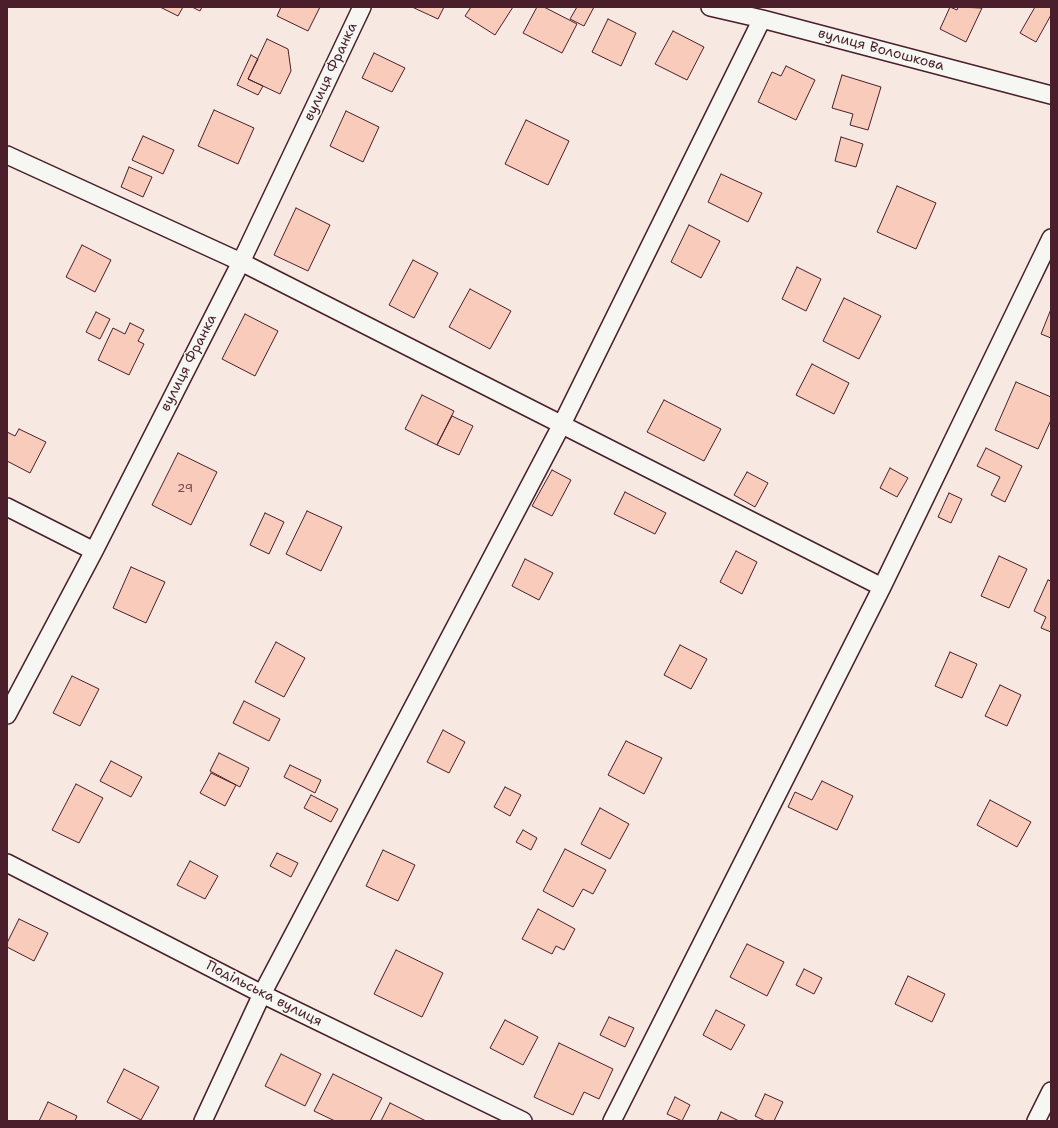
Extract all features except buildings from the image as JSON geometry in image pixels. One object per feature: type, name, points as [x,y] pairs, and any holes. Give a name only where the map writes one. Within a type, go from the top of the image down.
[{"type":"street","name":"вулиця Франка","points":[[7,715],[94,551],[241,262],[362,7]]},
{"type":"street","name":"вулиця Волошкова","points":[[710,7],[762,18],[1051,95]]},
{"type":"street","points":[[203,1121],[262,994],[561,426],[762,18]]},
{"type":"street","points":[[7,155],[241,262],[561,426],[882,587]]},
{"type":"street","points":[[612,1121],[882,587],[1051,238]]},
{"type":"street","points":[[7,507],[94,551]]},
{"type":"street","name":"Подільська вулиця","points":[[7,863],[262,994],[523,1121]]},
{"type":"street","points":[[1036,1121],[1051,1091]]}]
